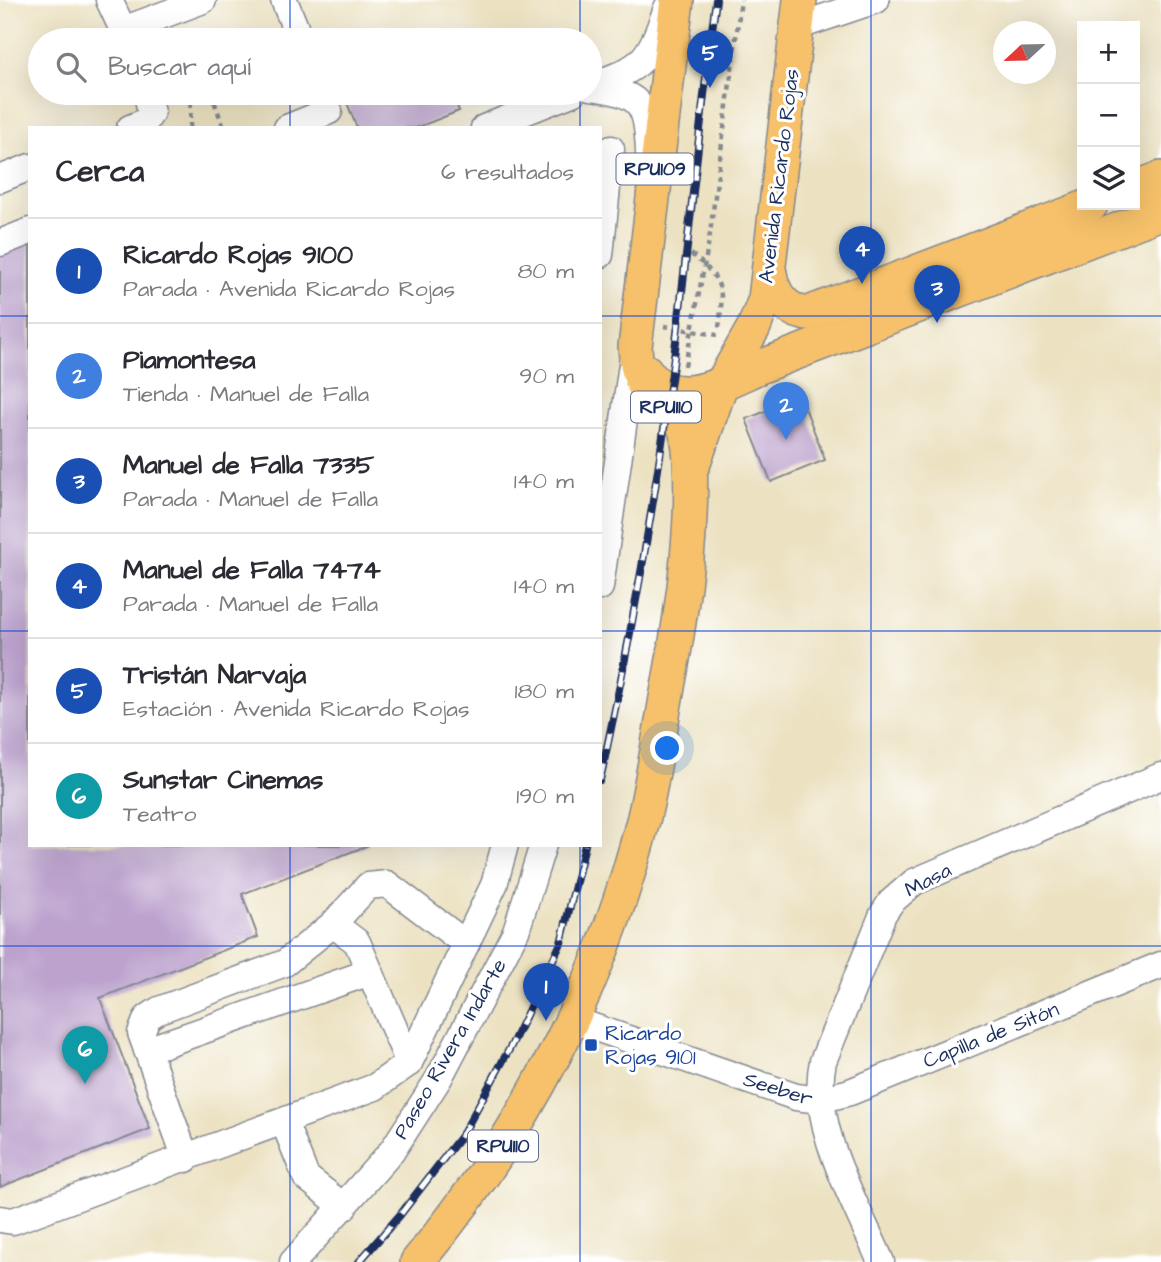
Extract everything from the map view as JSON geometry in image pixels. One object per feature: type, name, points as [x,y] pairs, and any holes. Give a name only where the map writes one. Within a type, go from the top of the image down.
[{"type":"main road","name":"Avenida Ricardo Rojas","points":[[677,0],[636,329],[637,364],[647,391],[676,415],[685,432],[691,479]]},
{"type":"main road","name":"Avenida Ricardo Rojas","points":[[417,1262],[499,1152],[535,1096],[573,1020],[610,926],[644,818],[676,646],[691,479],[702,435],[722,384],[732,340],[765,299],[770,273],[798,14]]},
{"type":"main road","points":[[1140,186],[1161,178]]},
{"type":"main road","points":[[770,273],[780,299],[796,312],[806,314],[1078,210]]},
{"type":"main road","points":[[680,391],[707,391],[762,366],[1161,213]]},
{"type":"main road","name":"Avenida Ricardo Rojas","points":[[636,329],[642,365],[650,377],[662,386],[680,391]]},
{"type":"street","points":[[109,0],[122,28]]},
{"type":"street","points":[[141,28],[203,0]]},
{"type":"street","points":[[284,0],[295,28]]},
{"type":"street","points":[[602,83],[631,72],[646,58],[656,41],[670,0]]},
{"type":"street","points":[[798,14],[876,0]]},
{"type":"street","points":[[602,89],[629,95],[640,106],[648,123],[651,200]]},
{"type":"street","points":[[135,126],[145,122],[151,113],[149,105]]},
{"type":"street","points":[[489,126],[542,105]]},
{"type":"street","points":[[293,126],[329,111]]},
{"type":"street","points":[[602,236],[611,149]]},
{"type":"street","points":[[0,178],[28,168]]},
{"type":"street","points":[[0,243],[28,232]]},
{"type":"street","points":[[602,573],[636,329]]},
{"type":"street","name":"Masa","points":[[820,1100],[819,1081],[823,1061],[883,914],[904,890],[914,882],[1161,776]]},
{"type":"street","points":[[0,1219],[13,1221],[284,1122],[375,1087],[409,1063],[494,885],[504,847]]},
{"type":"street","name":"Paseo Rivera Indarte","points":[[293,1262],[392,1151],[439,1078],[516,931],[542,847]]},
{"type":"street","points":[[186,1158],[141,1033],[147,1018],[159,1010],[285,963],[333,924],[368,886],[387,884],[466,944]]},
{"type":"street","points":[[333,924],[357,942],[409,1063]]},
{"type":"street","name":"Capilla de Sitón","points":[[820,1100],[850,1093],[1161,965]]},
{"type":"street","points":[[147,1051],[370,972]]},
{"type":"street","name":"Seeber","points":[[573,1020],[796,1097],[820,1100],[830,1142],[880,1262]]},
{"type":"street","points":[[284,1122],[306,1177],[344,1207]]},
{"type":"path","points":[[680,391],[705,265],[741,0]]},
{"type":"path","points":[[190,126],[191,105]]},
{"type":"path","points":[[215,105],[223,126]]},
{"type":"path","points":[[636,329],[691,331],[732,340],[723,295],[713,271],[691,254]]},
{"type":"building","points":[[348,105],[457,105],[459,111],[421,126],[356,126]]},
{"type":"building","points":[[28,238],[28,847],[364,847],[242,894],[258,937],[100,998],[150,1129],[0,1187],[0,248]]},
{"type":"building","points":[[801,397],[825,460],[771,482],[746,419]]},
{"type":"railway","points":[[602,771],[634,611],[662,440],[716,0]]},
{"type":"railway","points":[[359,1262],[400,1215],[464,1132],[511,1046],[561,943],[585,847]]},
{"type":"place","name":"Tristán Narvaja","points":[[710,88]]},
{"type":"place","name":"Manuel de Falla 7474","points":[[862,284]]},
{"type":"place","name":"Manuel de Falla 7335","points":[[937,323]]},
{"type":"place","name":"Piamontesa","points":[[786,440]]},
{"type":"place","name":"Ricardo Rojas 9100","points":[[546,1021]]},
{"type":"place","name":"Ricardo Rojas 9101","points":[[591,1045]]},
{"type":"place","name":"Sunstar Cinemas","points":[[85,1084]]}]
